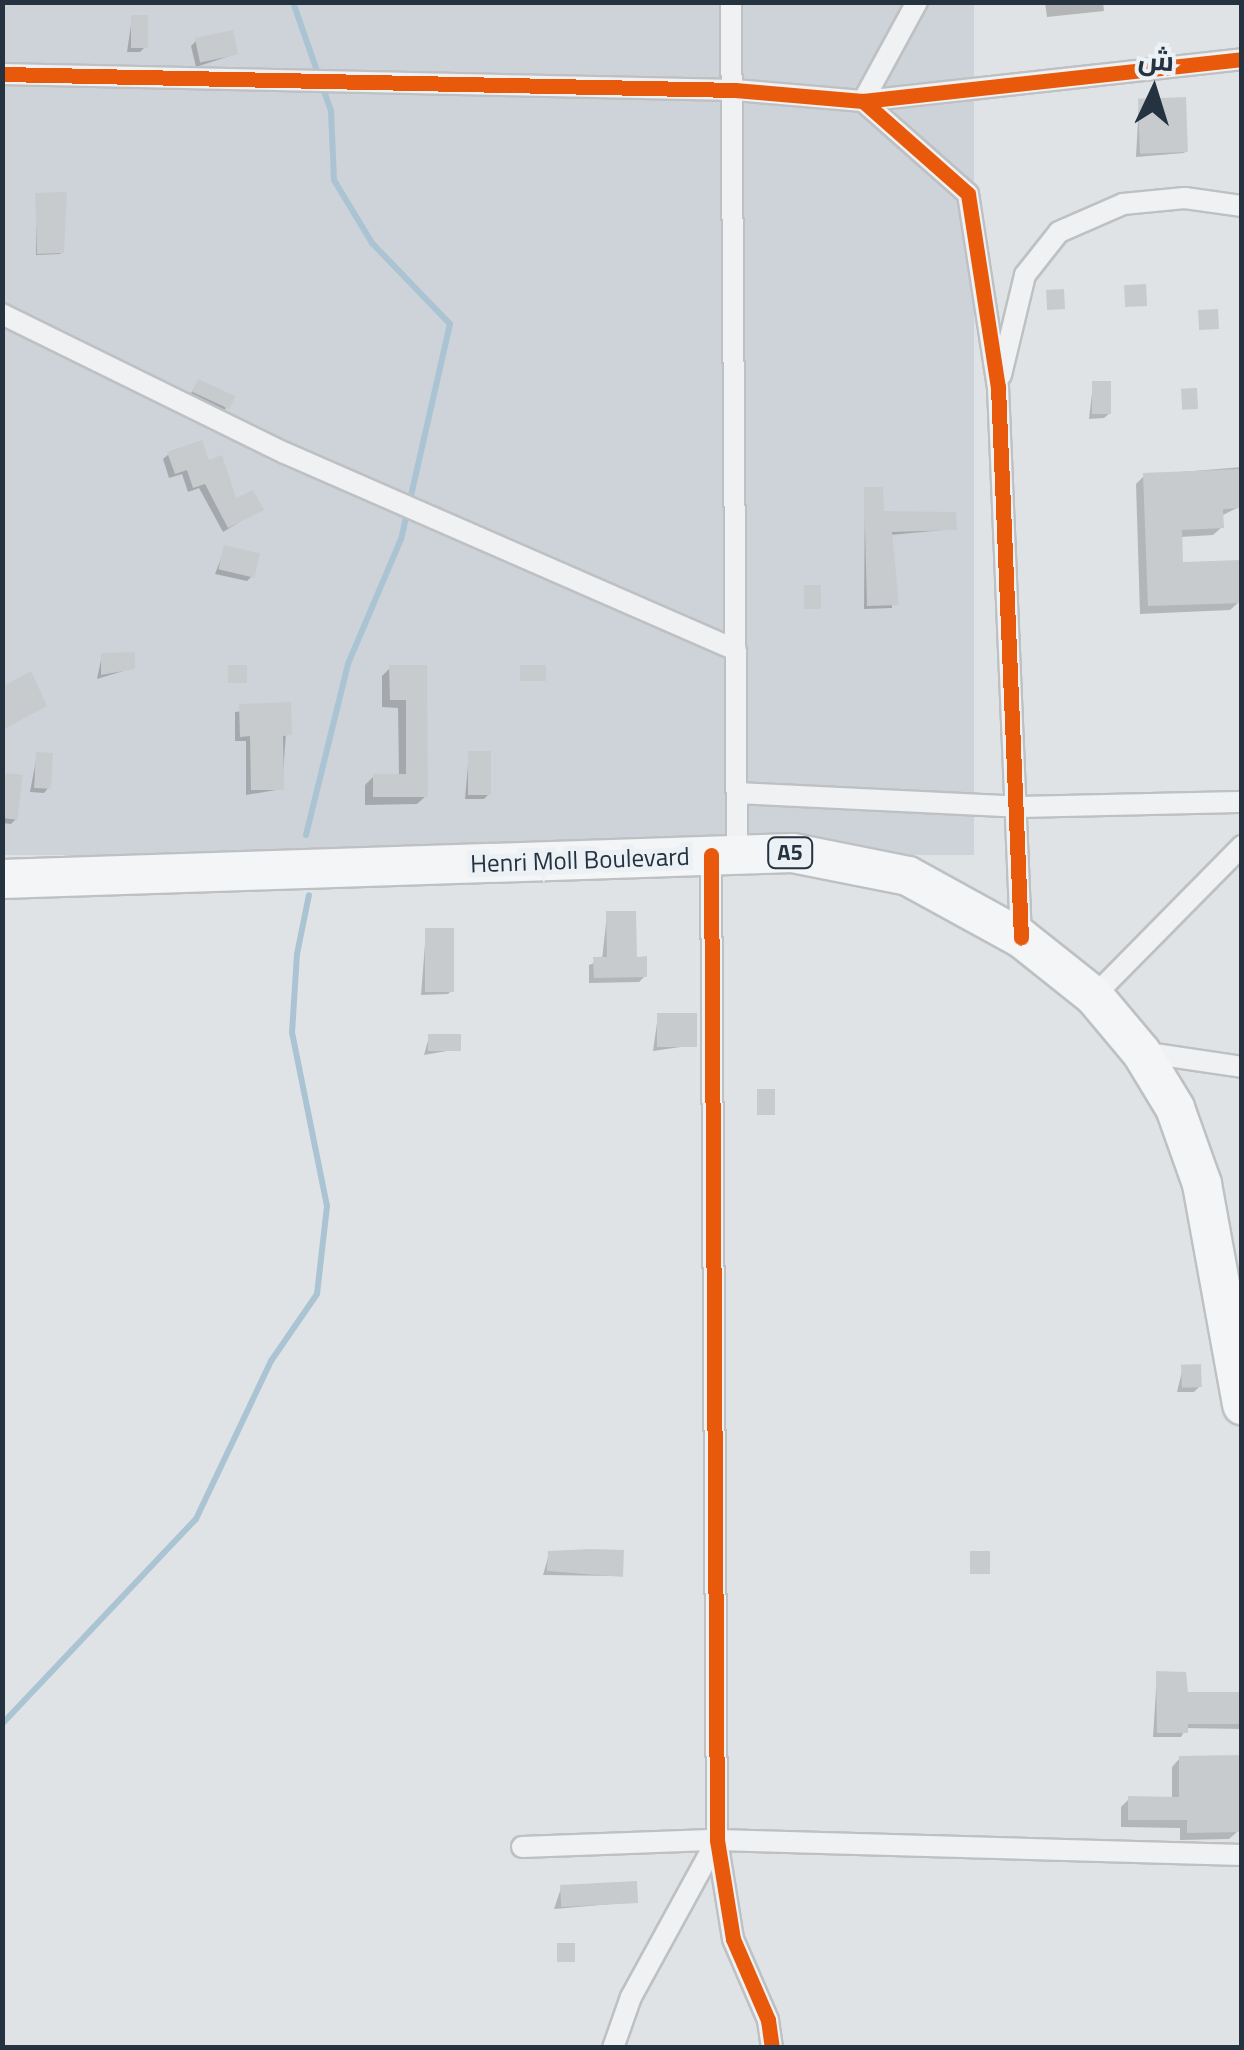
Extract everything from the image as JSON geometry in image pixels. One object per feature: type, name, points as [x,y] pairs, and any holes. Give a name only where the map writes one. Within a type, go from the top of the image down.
[{"type":"highway","name":"Henri Moll Boulevard","points":[[2,879],[793,853],[880,866],[956,898],[1021,938],[1094,996],[1141,1052],[1176,1108],[1202,1184],[1242,1405]]},
{"type":"street","points":[[731,2],[735,90],[736,793],[724,855],[717,1840],[733,1939],[768,2020],[772,2048]]},
{"type":"street","points":[[863,101],[918,2]]},
{"type":"street","points":[[2,74],[735,90],[863,101],[1242,59]]},
{"type":"street","points":[[863,101],[968,194],[998,386],[1019,807],[1021,938]]},
{"type":"street","points":[[998,386],[1025,275],[1059,232],[1123,204],[1185,198],[1242,206]]},
{"type":"street","points":[[2,314],[267,444],[736,650]]},
{"type":"street","points":[[736,793],[1019,807],[1242,802]]},
{"type":"street","points":[[1094,996],[1242,846]]},
{"type":"street","points":[[1141,1052],[1242,1066]]},
{"type":"street","points":[[613,2048],[632,1997],[717,1840]]},
{"type":"street","points":[[522,1847],[717,1840],[1242,1855]]},
{"type":"shaded area","points":[[2,3],[974,3],[974,855],[2,855]]},
{"type":"building","points":[[131,15],[148,15],[148,48],[131,48]]},
{"type":"building","points":[[233,30],[238,54],[200,63],[195,38]]},
{"type":"building","points":[[1186,97],[1188,152],[1140,154],[1138,99]]},
{"type":"building","points":[[67,192],[64,253],[37,254],[35,193]]},
{"type":"building","points":[[1146,284],[1147,306],[1125,307],[1124,285]]},
{"type":"building","points":[[1064,289],[1065,309],[1047,310],[1046,290]]},
{"type":"building","points":[[1218,309],[1219,329],[1199,330],[1198,310]]},
{"type":"building","points":[[198,379],[235,396],[229,409],[192,392]]},
{"type":"building","points":[[1092,381],[1111,381],[1111,414],[1092,414]]},
{"type":"building","points":[[1197,388],[1198,409],[1182,410],[1181,389]]},
{"type":"building","points":[[202,440],[209,460],[222,455],[236,498],[253,490],[264,510],[228,528],[205,484],[193,488],[187,470],[175,474],[167,452]]},
{"type":"building","points":[[1242,469],[1241,508],[1223,509],[1224,528],[1182,530],[1183,562],[1240,560],[1242,603],[1148,606],[1143,473]]},
{"type":"building","points":[[864,487],[883,487],[884,511],[956,512],[957,530],[892,532],[899,605],[867,606]]},
{"type":"building","points":[[224,545],[260,553],[254,578],[218,569]]},
{"type":"building","points":[[804,585],[821,585],[821,609],[804,609]]},
{"type":"building","points":[[135,652],[135,669],[101,675],[101,653]]},
{"type":"building","points":[[228,665],[247,665],[247,683],[228,683]]},
{"type":"building","points":[[389,665],[427,665],[428,797],[373,797],[373,774],[406,774],[406,700],[390,700]]},
{"type":"building","points":[[520,665],[546,665],[546,681],[520,681]]},
{"type":"building","points":[[31,671],[47,706],[2,730],[2,687]]},
{"type":"building","points":[[291,702],[292,735],[283,736],[284,790],[251,790],[250,736],[240,737],[239,704]]},
{"type":"building","points":[[468,751],[491,751],[491,795],[468,795]]},
{"type":"building","points":[[36,752],[53,753],[51,789],[34,788]]},
{"type":"building","points":[[6,773],[23,775],[17,820],[2,818]]},
{"type":"building","points":[[606,911],[636,911],[637,957],[647,956],[647,977],[594,978],[593,957],[607,957]]},
{"type":"building","points":[[425,928],[454,928],[454,992],[425,992]]},
{"type":"building","points":[[657,1013],[697,1013],[697,1047],[657,1047]]},
{"type":"building","points":[[428,1034],[461,1034],[461,1051],[428,1051]]},
{"type":"building","points":[[757,1089],[775,1089],[775,1115],[757,1115]]},
{"type":"building","points":[[1201,1364],[1202,1387],[1182,1388],[1181,1365]]},
{"type":"building","points":[[624,1550],[623,1577],[547,1571],[548,1551]]},
{"type":"building","points":[[970,1551],[990,1551],[990,1574],[970,1574]]},
{"type":"building","points":[[1156,1671],[1186,1672],[1188,1692],[1242,1692],[1242,1724],[1188,1724],[1188,1733],[1157,1733]]},
{"type":"building","points":[[1239,1755],[1240,1832],[1187,1833],[1187,1820],[1128,1820],[1128,1796],[1179,1797],[1179,1756]]},
{"type":"building","points":[[637,1881],[638,1903],[561,1907],[560,1885]]},
{"type":"building","points":[[557,1943],[575,1943],[575,1962],[557,1962]]},
{"type":"waterway","points":[[293,2],[331,111],[334,180],[372,243],[450,324],[401,539],[348,664],[306,835]]},
{"type":"waterway","points":[[2,1724],[196,1519],[271,1361],[317,1294],[327,1206],[292,1033],[297,954],[309,895]]},
{"type":"cycle path","points":[[2,74],[735,90],[863,101],[1242,59]]},
{"type":"cycle path","points":[[863,101],[968,194],[998,387],[1021,938]]},
{"type":"cycle path","points":[[711,855],[717,1840],[733,1939],[768,2020],[772,2048]]}]
